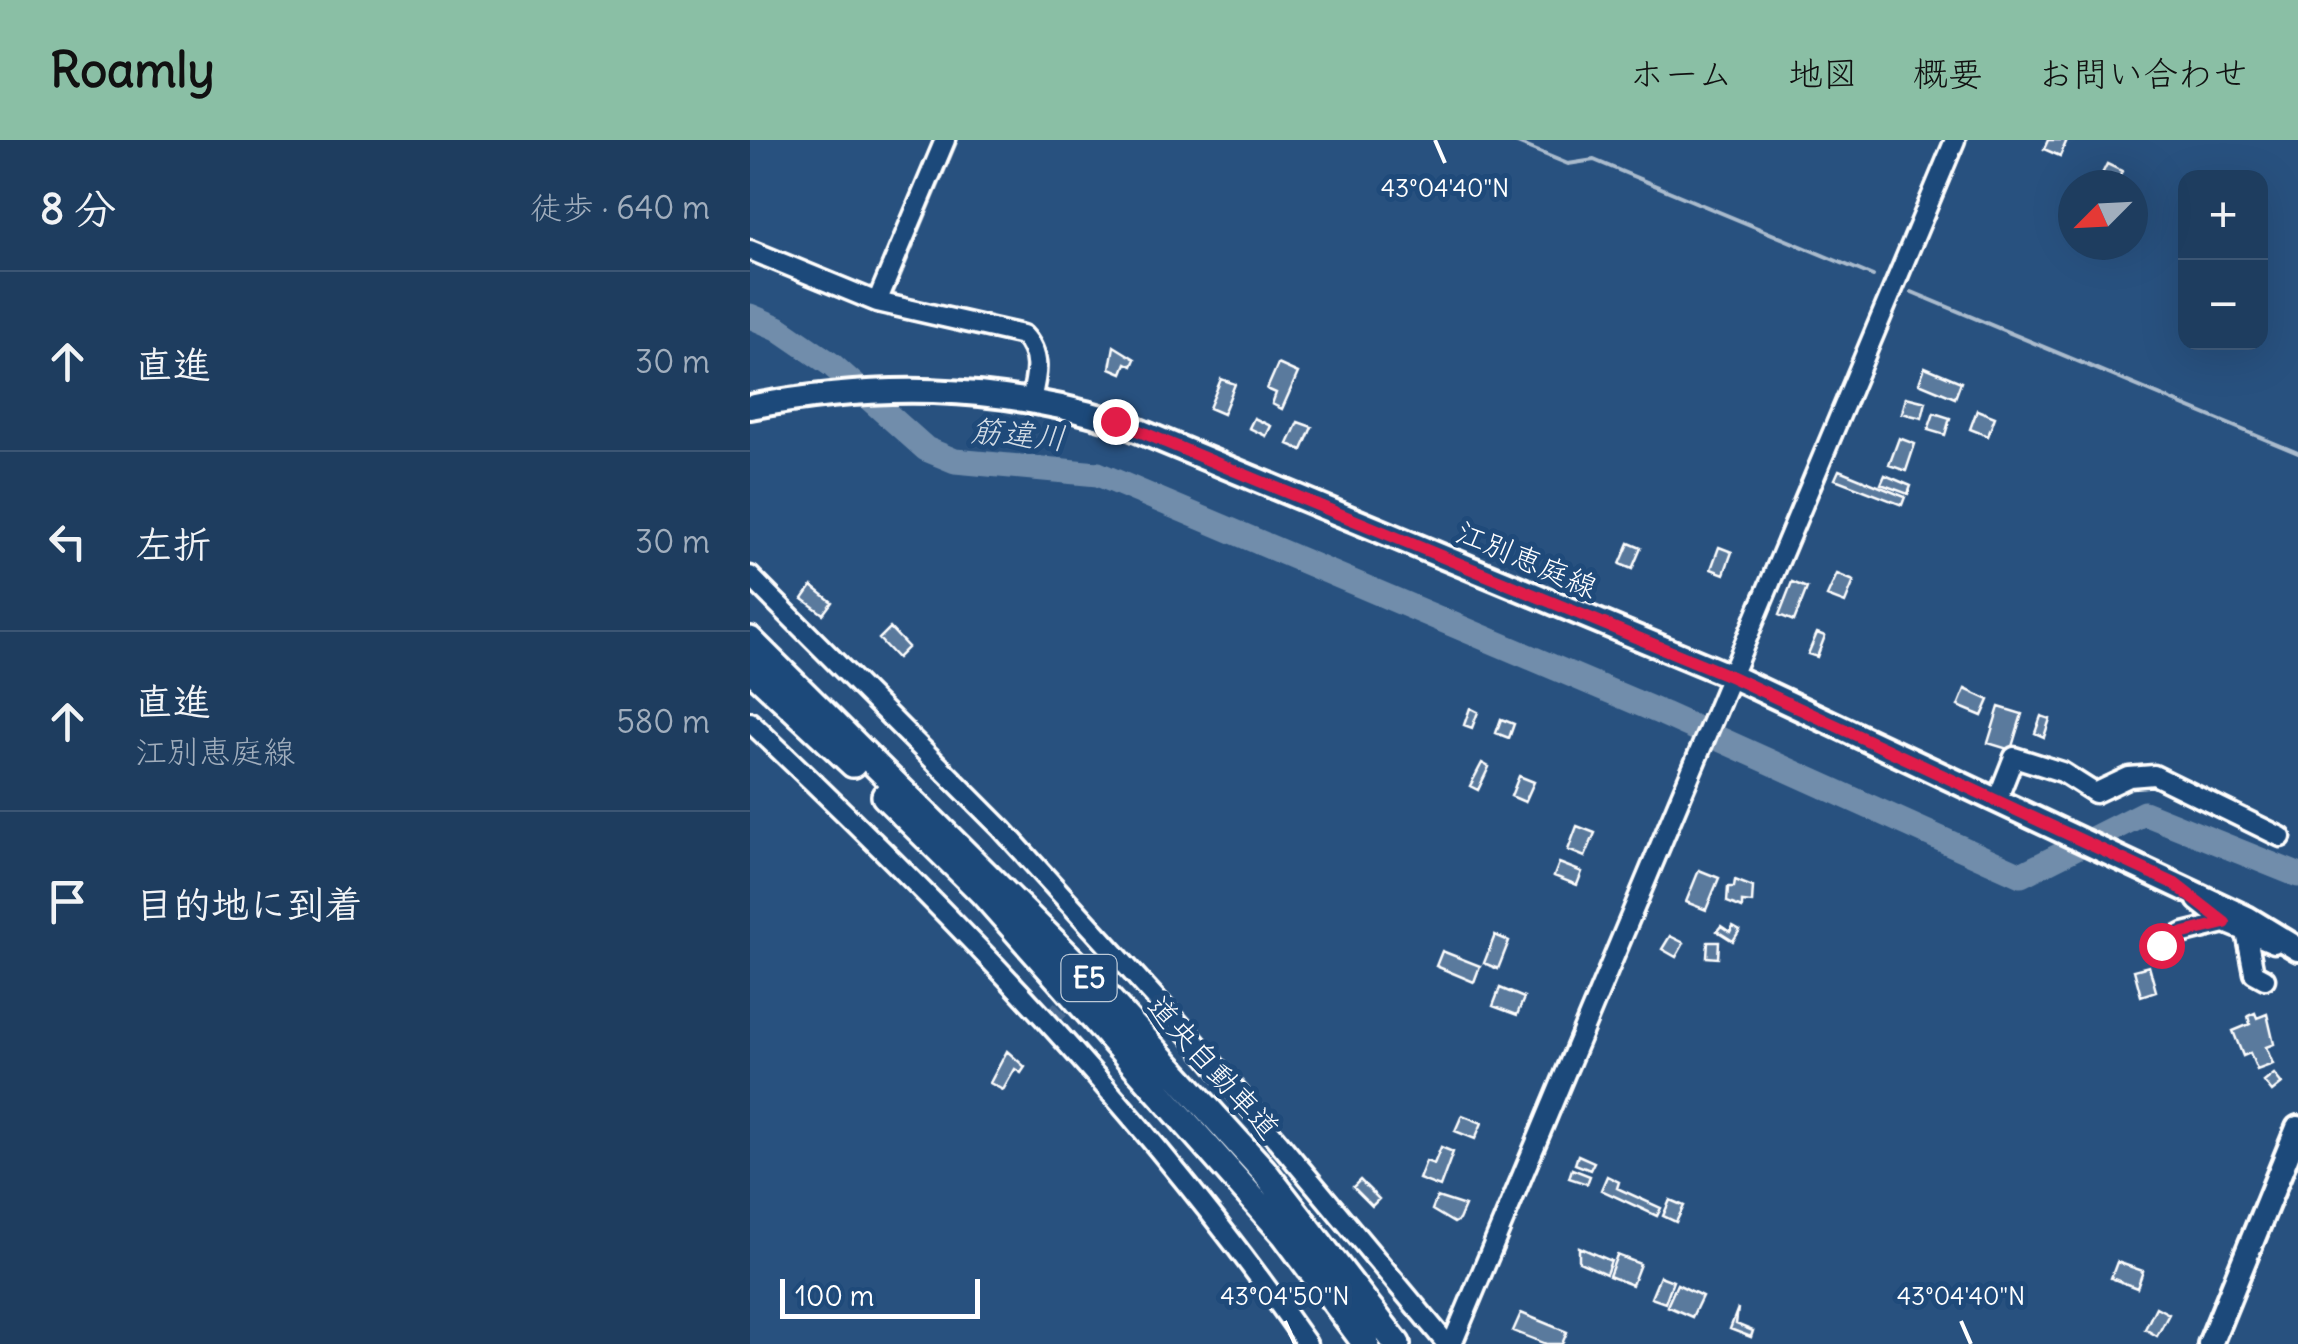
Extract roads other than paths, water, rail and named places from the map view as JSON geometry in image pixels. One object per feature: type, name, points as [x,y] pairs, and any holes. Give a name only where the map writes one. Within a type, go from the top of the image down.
[{"type":"highway","name":"道央自動車道","points":[[750,640],[1084,972],[1263,1170],[1397,1344]]},
{"type":"highway","name":"道央自動車道","points":[[750,668],[982,892],[1285,1236],[1366,1344]]},
{"type":"main road","name":"江別恵庭線","points":[[750,407],[821,393],[916,388],[1068,407],[1173,443],[1732,677],[2175,884],[2239,925],[2298,950]]},
{"type":"main road","name":"江別恵庭線","points":[[2239,925],[2298,934]]},
{"type":"main road","points":[[2210,1344],[2298,1128]]},
{"type":"street","points":[[877,302],[945,140]]},
{"type":"street","points":[[750,576],[1002,829],[1191,1036],[1450,1344],[1724,700],[1955,140]]},
{"type":"street","points":[[750,250],[877,302],[1023,335],[1036,354],[1038,372],[1032,400]]},
{"type":"street","points":[[750,722],[871,836],[1077,1051],[1307,1344]]},
{"type":"street","points":[[1997,800],[2014,758],[2062,772],[2095,793],[2130,777],[2154,775],[2280,837]]},
{"type":"street","points":[[2161,945],[2184,933],[2239,925],[2254,974],[2265,979]]},
{"type":"waterway","points":[[892,295],[957,140]]},
{"type":"waterway","points":[[1510,140],[1568,164],[1594,160],[1873,276]]},
{"type":"waterway","points":[[1912,292],[2298,453]]},
{"type":"waterway","name":"筋違川","points":[[750,316],[778,328],[832,365],[926,449],[955,461],[1098,474],[1664,714],[2021,875],[2144,813],[2298,875]]},
{"type":"tunnel","points":[[1048,1021],[1116,955]]}]
